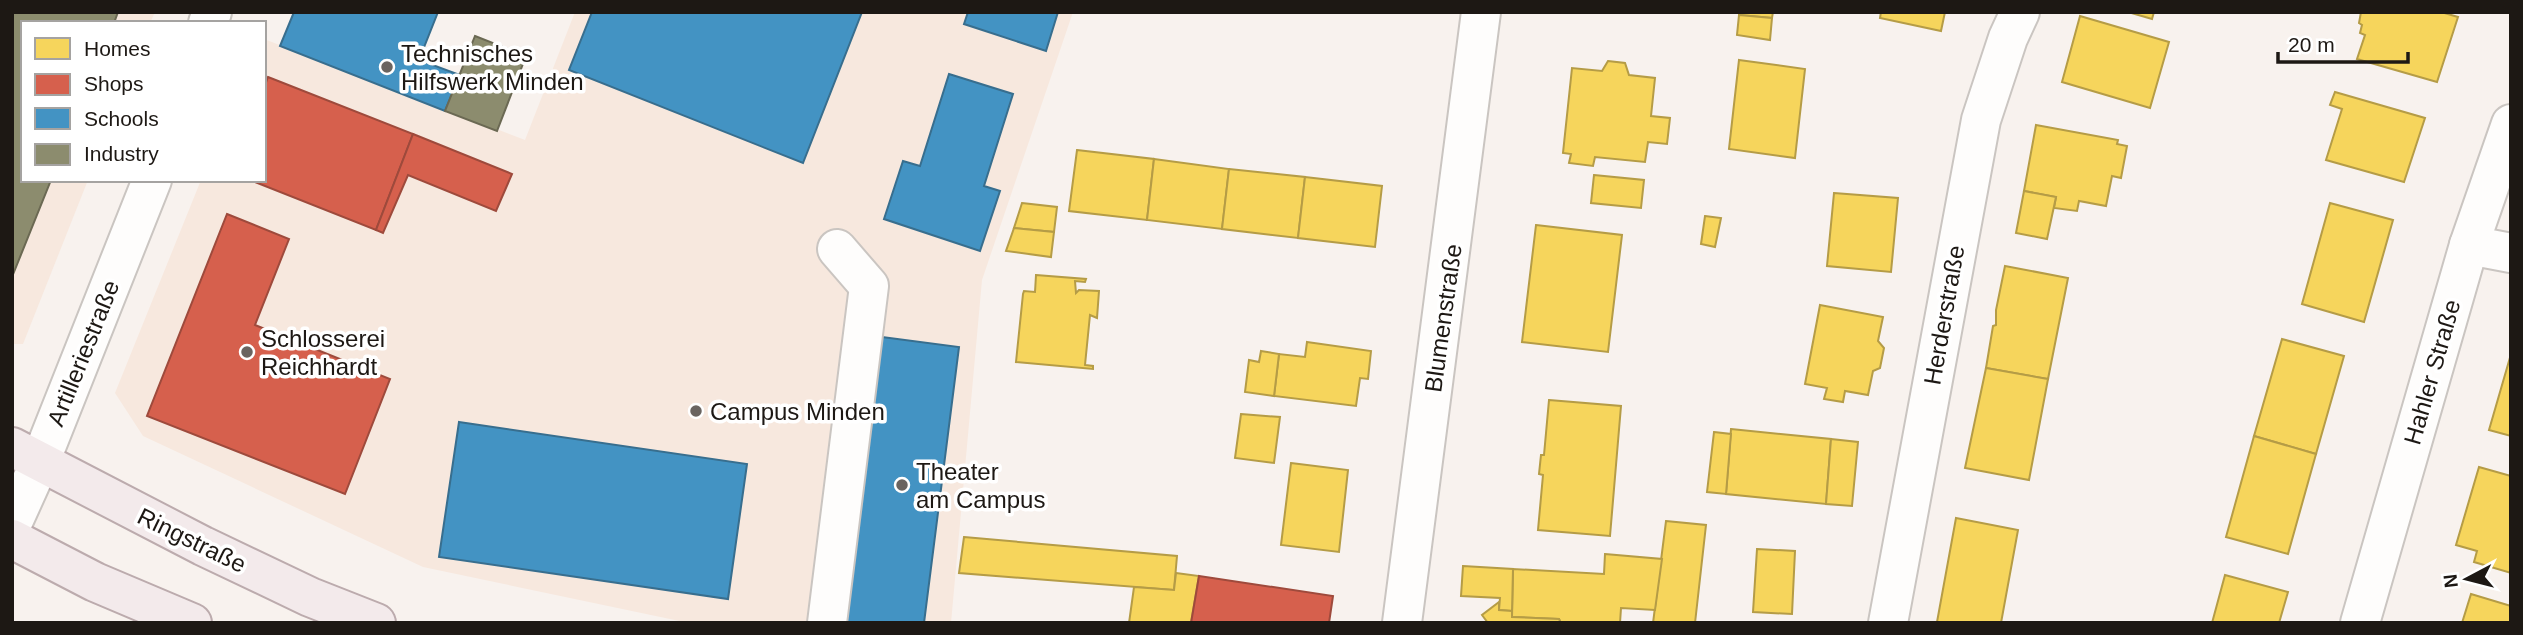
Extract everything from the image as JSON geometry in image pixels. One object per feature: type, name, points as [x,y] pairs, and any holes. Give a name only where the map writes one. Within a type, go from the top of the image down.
[{"type":"main road","name":"Ringstraße","points":[[26,455],[153,522],[250,569],[310,597],[376,623]]},
{"type":"main road","points":[[12,539],[95,582],[192,623]]},
{"type":"street","name":"Blumenstraße","points":[[1402,623],[1481,12]]},
{"type":"street","name":"Herderstraße","points":[[1888,623],[1981,120],[2008,38],[2020,12]]},
{"type":"street","name":"Hahler Straße","points":[[2360,623],[2469,245],[2511,124]]},
{"type":"street","name":"Artilleriestraße","points":[[12,524],[26,455],[151,182]]},
{"type":"street","points":[[2469,245],[2511,253]]},
{"type":"street","points":[[827,623],[869,286],[837,249]]},
{"type":"shaded area","points":[[12,12],[155,12],[151,21],[21,21],[21,182],[87,182],[23,344],[12,344]]},
{"type":"shaded area","name":"Campus Minden","points":[[575,12],[1073,12],[982,280],[951,623],[689,623],[423,567],[143,436],[115,393],[200,182],[266,182],[266,40],[525,140]]},
{"type":"building: Homes","points":[[1739,12],[1773,12],[1772,18],[1739,15]]},
{"type":"building: Homes","points":[[1881,12],[1945,12],[1941,31],[1880,18]]},
{"type":"building: Homes","points":[[2128,12],[2154,12],[2152,19]]},
{"type":"building: Homes","points":[[2361,12],[2441,12],[2458,17],[2437,82],[2357,59],[2365,35],[2360,33]]},
{"type":"building: Homes","points":[[1739,15],[1772,18],[1770,40],[1737,35]]},
{"type":"building: Homes","points":[[2080,16],[2169,42],[2150,108],[2062,82]]},
{"type":"building: Homes","points":[[1739,60],[1805,69],[1795,158],[1729,149]]},
{"type":"building: Homes","points":[[1608,61],[1625,63],[1629,75],[1655,78],[1651,116],[1670,118],[1667,144],[1648,142],[1645,162],[1595,157],[1593,166],[1569,163],[1571,154],[1563,153],[1572,68],[1602,71]]},
{"type":"building: Homes","points":[[2335,92],[2425,118],[2404,182],[2326,160],[2342,109],[2330,105]]},
{"type":"building: Homes","points":[[2036,125],[2118,140],[2117,144],[2127,146],[2121,178],[2112,176],[2106,206],[2079,201],[2077,211],[2054,208],[2056,197],[2024,191]]},
{"type":"building: Homes","points":[[1077,150],[1154,159],[1147,220],[1069,211]]},
{"type":"building: Homes","points":[[1154,159],[1229,169],[1222,229],[1147,220]]},
{"type":"building: Homes","points":[[1229,169],[1305,177],[1298,238],[1222,229]]},
{"type":"building: Homes","points":[[1594,175],[1644,180],[1641,208],[1591,203]]},
{"type":"building: Homes","points":[[1305,177],[1382,186],[1375,247],[1298,238]]},
{"type":"building: Homes","points":[[2024,191],[2056,197],[2047,239],[2016,233]]},
{"type":"building: Homes","points":[[1834,193],[1898,198],[1891,272],[1827,266]]},
{"type":"building: Homes","points":[[1022,203],[1057,207],[1054,232],[1014,228]]},
{"type":"building: Homes","points":[[2330,203],[2393,220],[2364,322],[2302,304]]},
{"type":"building: Homes","points":[[1705,216],[1721,218],[1715,247],[1701,244]]},
{"type":"building: Homes","points":[[1536,225],[1622,235],[1608,352],[1522,342]]},
{"type":"building: Homes","points":[[1014,228],[1054,232],[1051,257],[1006,251]]},
{"type":"building: Homes","points":[[2005,266],[2068,278],[2048,379],[1986,368]]},
{"type":"building: Homes","points":[[1036,275],[1086,279],[1085,282],[1075,281],[1076,293],[1079,290],[1099,291],[1097,318],[1090,315],[1085,365],[1093,366],[1093,369],[1016,362],[1023,294],[1024,291],[1035,292]]},
{"type":"building: Homes","points":[[1820,305],[1883,317],[1878,341],[1884,348],[1880,368],[1873,371],[1868,395],[1845,391],[1843,402],[1824,399],[1827,388],[1805,384]]},
{"type":"building: Homes","points":[[2282,339],[2344,356],[2316,454],[2254,436]]},
{"type":"building: Homes","points":[[1307,342],[1371,351],[1368,379],[1360,378],[1356,406],[1274,396],[1279,354],[1305,357]]},
{"type":"building: Homes","points":[[1261,351],[1279,354],[1274,396],[1245,392],[1249,360],[1259,362]]},
{"type":"building: Homes","points":[[2511,354],[2511,436],[2489,430]]},
{"type":"building: Homes","points":[[1986,368],[2048,379],[2029,480],[1965,468]]},
{"type":"building: Homes","points":[[1549,400],[1621,406],[1610,536],[1538,530],[1543,475],[1539,474],[1541,455],[1544,455]]},
{"type":"building: Homes","points":[[1241,414],[1280,417],[1274,463],[1235,458]]},
{"type":"building: Homes","points":[[1731,429],[1831,439],[1826,504],[1726,494]]},
{"type":"building: Homes","points":[[1714,432],[1731,434],[1726,494],[1707,492]]},
{"type":"building: Homes","points":[[2254,436],[2316,454],[2288,554],[2226,537]]},
{"type":"building: Homes","points":[[1831,439],[1858,442],[1852,506],[1826,504]]},
{"type":"building: Homes","points":[[1291,463],[1348,470],[1339,552],[1281,545]]},
{"type":"building: Homes","points":[[2479,467],[2511,476],[2511,573],[2474,562],[2477,551],[2456,545]]},
{"type":"building: Homes","points":[[1956,518],[2018,530],[2001,623],[1937,622]]},
{"type":"building: Homes","points":[[1666,521],[1706,525],[1695,623],[1653,623]]},
{"type":"building: Homes","points":[[964,537],[1177,556],[1174,590],[959,573]]},
{"type":"building: Homes","points":[[1757,549],[1795,551],[1792,614],[1753,612]]},
{"type":"building: Homes","points":[[1605,554],[1662,559],[1655,610],[1621,608],[1620,623],[1561,623],[1559,619],[1512,617],[1513,569],[1604,574]]},
{"type":"building: Homes","points":[[1463,566],[1513,569],[1512,611],[1499,610],[1500,598],[1461,596]]},
{"type":"building: Homes","points":[[1176,573],[1199,576],[1191,623],[1129,623],[1134,587],[1174,590]]},
{"type":"building: Homes","points":[[2225,575],[2288,592],[2279,623],[2212,623]]},
{"type":"building: Homes","points":[[2471,594],[2511,606],[2511,623],[2462,623]]},
{"type":"building: Homes","points":[[1499,602],[1499,610],[1512,611],[1512,617],[1559,619],[1561,623],[1488,623],[1482,615]]},
{"type":"building: Shops","points":[[268,77],[413,134],[376,230],[255,182],[266,182]]},
{"type":"building: Shops","points":[[413,134],[512,174],[496,211],[408,175],[383,233],[376,230]]},
{"type":"building: Shops","name":"Schlosserei Reichhardt","points":[[227,214],[289,239],[255,325],[390,379],[345,494],[147,416]]},
{"type":"building: Shops","points":[[1199,576],[1333,596],[1329,623],[1191,623]]},
{"type":"building: Schools","name":"Technisches Hilfswerk Minden","points":[[294,12],[438,12],[419,60],[460,75],[445,111],[280,46]]},
{"type":"building: Schools","points":[[592,12],[862,12],[803,163],[569,70]]},
{"type":"building: Schools","points":[[968,12],[1058,12],[1046,51],[964,24]]},
{"type":"building: Schools","points":[[949,74],[1013,94],[984,186],[1000,191],[980,251],[884,219],[903,161],[920,166]]},
{"type":"building: Schools","name":"Theater am Campus","points":[[882,337],[959,347],[924,623],[845,623]]},
{"type":"building: Schools","points":[[459,422],[747,464],[728,599],[439,557]]},
{"type":"building: Industry","points":[[12,12],[118,12],[115,21],[21,21],[21,182],[50,182],[12,277]]},
{"type":"building: Industry","points":[[475,36],[526,56],[497,131],[445,111]]},
{"type":"place","name":"Technisches Hilfswerk Minden","points":[[387,67]]},
{"type":"place","name":"Schlosserei Reichhardt","points":[[247,352]]},
{"type":"place","name":"Campus Minden","points":[[696,411]]},
{"type":"place","name":"Theater am Campus","points":[[902,485]]}]
